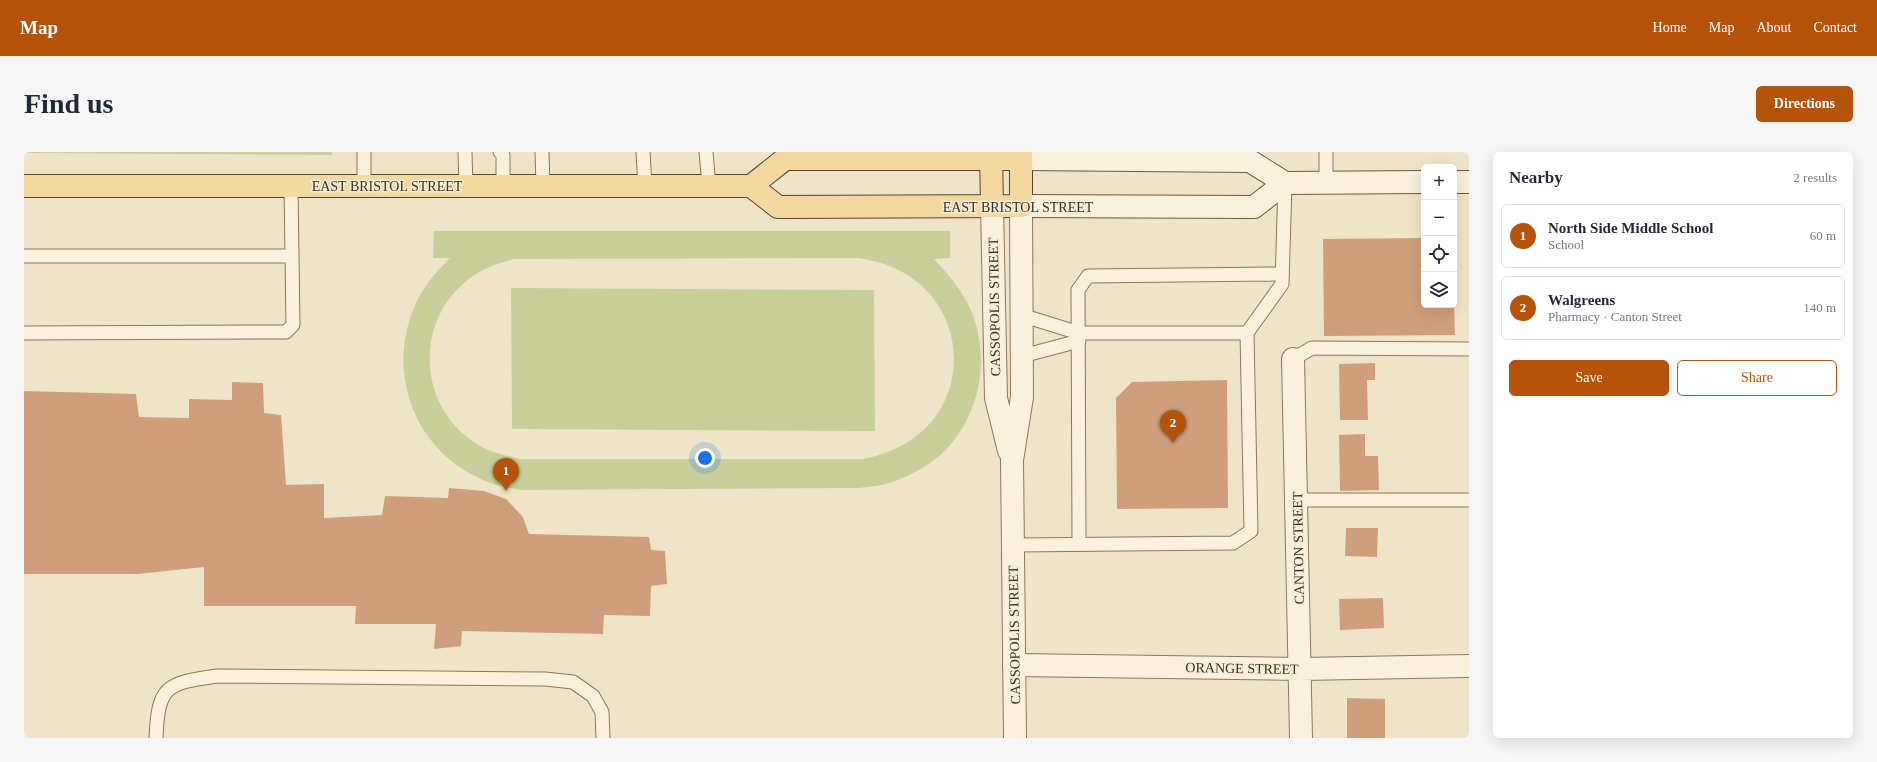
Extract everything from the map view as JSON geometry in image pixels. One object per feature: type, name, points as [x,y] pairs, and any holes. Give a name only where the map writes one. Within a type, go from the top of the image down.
[{"type":"main road","name":"CASSOPOLIS STREET","points":[[991,155],[992,206]]},
{"type":"main road","points":[[751,186],[785,159],[1021,155]]},
{"type":"main road","name":"CASSOPOLIS STREET","points":[[1021,155],[1021,206]]},
{"type":"main road","name":"EAST BRISTOL STREET","points":[[24,186],[751,186],[778,207],[1021,206]]},
{"type":"street","points":[[1021,155],[1163,156],[1250,161],[1285,183],[1421,182]]},
{"type":"street","points":[[1457,182],[1469,182]]},
{"type":"street","name":"EAST BRISTOL STREET","points":[[1021,206],[1254,207],[1285,183]]},
{"type":"street","name":"CASSOPOLIS STREET","points":[[992,206],[996,398],[1012,460]]},
{"type":"street","name":"CASSOPOLIS STREET","points":[[1015,738],[1012,460],[1022,397],[1021,206]]},
{"type":"street","name":"CANTON STREET","points":[[1294,359],[1301,738]]},
{"type":"street","name":"ORANGE STREET","points":[[1014,665],[1300,669],[1469,666]]},
{"type":"lane","points":[[364,152],[364,186]]},
{"type":"lane","points":[[464,152],[466,187]]},
{"type":"lane","points":[[542,152],[543,186]]},
{"type":"lane","points":[[643,152],[645,186]]},
{"type":"lane","points":[[706,152],[709,186]]},
{"type":"lane","points":[[1326,152],[1326,183]]},
{"type":"lane","points":[[503,186],[504,153]]},
{"type":"lane","points":[[1013,545],[1233,543],[1251,531],[1247,333],[1282,284],[1285,183]]},
{"type":"lane","points":[[24,332],[286,332],[293,325],[290,186]]},
{"type":"lane","points":[[24,256],[292,256]]},
{"type":"lane","points":[[1078,544],[1078,290],[1088,276],[1282,274]]},
{"type":"lane","points":[[1022,315],[1079,337]]},
{"type":"lane","points":[[1022,356],[1079,337],[1247,333]]},
{"type":"lane","points":[[1294,359],[1312,348],[1469,349]]},
{"type":"lane","points":[[1297,500],[1469,500]]},
{"type":"lane","points":[[156,738],[160,703],[165,693],[180,682],[217,676],[530,679],[573,682],[594,696],[602,712],[603,738]]},
{"type":"green space","points":[[24,152],[332,152],[332,155],[24,153]]},
{"type":"green space","points":[[434,231],[950,231],[950,258],[934,259],[963,294],[976,325],[980,343],[981,361],[980,380],[976,397],[961,431],[940,456],[914,473],[890,483],[869,487],[521,490],[502,486],[483,480],[458,466],[438,448],[422,427],[411,403],[405,378],[404,352],[408,325],[421,293],[432,277],[450,258],[433,258]],"holes":[[[857,258],[899,270],[929,293],[947,323],[954,356],[949,390],[932,421],[903,445],[862,459],[520,459],[485,449],[467,437],[451,421],[440,403],[433,382],[430,361],[431,340],[437,319],[448,300],[463,284],[481,271],[493,265],[514,259]]]},
{"type":"green space","points":[[511,288],[874,290],[875,431],[512,429]]},
{"type":"building","points":[[1421,238],[1421,308],[1454,308],[1455,335],[1324,336],[1323,239]]},
{"type":"building","points":[[1375,363],[1375,380],[1367,380],[1368,420],[1340,420],[1339,364]]},
{"type":"building","points":[[1227,380],[1228,508],[1117,509],[1116,398],[1132,382]]},
{"type":"building","points":[[232,382],[263,383],[264,413],[281,415],[286,485],[324,484],[324,518],[382,515],[385,496],[448,498],[449,488],[484,491],[506,499],[523,517],[529,534],[649,537],[651,550],[665,551],[667,584],[651,586],[650,616],[604,615],[603,634],[462,631],[461,646],[434,649],[436,624],[355,624],[356,606],[204,606],[204,567],[138,574],[24,574],[24,391],[136,394],[139,417],[189,418],[189,399],[232,400]]},
{"type":"building","points":[[1365,434],[1365,456],[1378,456],[1379,490],[1340,491],[1339,435]]},
{"type":"building","points":[[1346,528],[1378,528],[1377,557],[1345,556]]},
{"type":"building","points":[[1383,598],[1384,628],[1340,630],[1339,599]]},
{"type":"building","points":[[1347,698],[1385,699],[1385,738],[1347,738]]},
{"type":"place","name":"Walgreens","points":[[1173,443]]},
{"type":"place","name":"North Side Middle School","points":[[506,491]]}]
